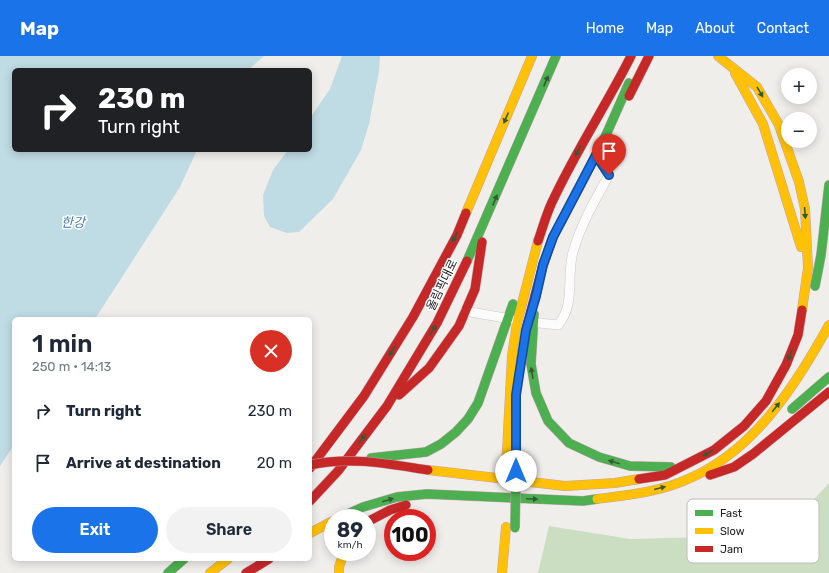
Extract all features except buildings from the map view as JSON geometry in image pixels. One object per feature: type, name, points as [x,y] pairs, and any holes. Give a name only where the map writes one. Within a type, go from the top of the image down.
[{"type":"highway","name":"올림픽대로","points":[[312,465],[364,396],[413,317],[457,235],[532,56]]},
{"type":"highway","name":"올림픽대로","points":[[312,499],[338,471],[387,406],[437,323],[485,224],[556,56]]},
{"type":"highway","points":[[589,131],[620,56]]},
{"type":"highway","points":[[312,464],[330,460],[360,459],[426,452],[441,444],[456,432],[468,419],[478,403],[523,275],[537,243],[553,199],[589,131],[613,93],[631,56]]},
{"type":"highway","points":[[502,573],[510,528],[516,463],[516,395],[520,357],[543,265],[553,237],[606,135],[640,56]]},
{"type":"highway","points":[[606,135],[637,82],[649,56]]},
{"type":"highway","points":[[718,56],[757,87],[778,125],[799,182],[806,208],[808,268],[798,335]]},
{"type":"highway","points":[[731,67],[763,124],[808,268]]},
{"type":"highway","points":[[360,459],[428,470],[565,486],[614,483],[665,475],[714,450],[744,426],[766,400],[786,365],[814,291],[821,255],[829,185]]},
{"type":"highway","points":[[387,406],[430,368],[451,338],[475,289],[485,224]]},
{"type":"highway","points":[[506,506],[506,470],[512,356],[517,323],[537,243]]},
{"type":"highway","points":[[536,296],[532,332],[531,364],[536,393],[548,421],[569,443],[599,457],[630,466],[681,468]]},
{"type":"highway","points":[[733,453],[761,426],[782,399],[814,352],[829,325]]},
{"type":"highway","points":[[787,414],[829,377]]},
{"type":"highway","points":[[358,509],[397,498],[427,494],[583,501],[646,492],[734,467],[753,454],[829,392]]},
{"type":"highway","points":[[687,480],[704,472],[733,453],[775,422]]},
{"type":"highway","points":[[376,517],[390,510],[443,495]]},
{"type":"highway","points":[[312,532],[324,525]]},
{"type":"highway","points":[[168,573],[182,561]]},
{"type":"highway","points":[[210,573],[225,561]]},
{"type":"highway","points":[[242,573],[253,561]]},
{"type":"highway","points":[[246,573],[266,561]]},
{"type":"highway","points":[[339,573],[341,561]]},
{"type":"street","points":[[465,311],[544,325],[558,325],[565,317],[569,306],[572,254],[590,208],[609,175],[596,155]]},
{"type":"green space","points":[[829,483],[829,573],[538,573],[549,526],[630,539],[687,537],[687,563],[819,563],[819,499],[814,499]]},
{"type":"water","name":"한강","points":[[0,56],[264,56],[250,68],[12,68],[12,152],[196,152],[180,187],[96,317],[12,317],[12,448],[0,466]]},
{"type":"water","points":[[342,56],[380,56],[379,71],[369,124],[361,150],[333,199],[299,232],[287,233],[270,227],[264,216],[263,195],[273,170],[286,152],[312,152],[312,115],[330,89]]},
{"type":"traffic: fast","points":[[467,261],[556,56]]},
{"type":"traffic: fast","points":[[581,184],[606,135],[629,83]]},
{"type":"traffic: fast","points":[[815,286],[821,255],[829,185]]},
{"type":"traffic: fast","points":[[371,458],[426,452],[441,444],[456,432],[468,419],[478,403],[513,304]]},
{"type":"traffic: fast","points":[[534,314],[531,364],[536,393],[548,421],[569,443],[599,457],[630,466],[671,467]]},
{"type":"traffic: fast","points":[[792,409],[829,377]]},
{"type":"traffic: fast","points":[[515,528],[516,471]]},
{"type":"traffic: fast","points":[[359,509],[397,497],[427,494],[583,501],[597,499]]},
{"type":"traffic: fast","points":[[168,573],[182,561]]},
{"type":"traffic: slow","points":[[466,213],[532,56]]},
{"type":"traffic: slow","points":[[718,56],[757,87],[779,125],[799,182],[805,209],[808,268],[802,310]]},
{"type":"traffic: slow","points":[[735,73],[763,124],[801,247]]},
{"type":"traffic: slow","points":[[506,470],[512,356],[517,323],[538,241]]},
{"type":"traffic: slow","points":[[597,499],[666,487],[688,479],[712,467],[733,452],[753,434],[787,393],[829,325]]},
{"type":"traffic: slow","points":[[428,470],[565,486],[615,483],[639,479]]},
{"type":"traffic: slow","points":[[312,532],[324,526]]},
{"type":"traffic: slow","points":[[502,573],[506,527]]},
{"type":"traffic: slow","points":[[210,573],[225,561]]},
{"type":"traffic: slow","points":[[339,573],[341,561]]},
{"type":"traffic: jam","points":[[538,241],[549,208],[563,180],[631,56]]},
{"type":"traffic: jam","points":[[629,96],[649,56]]},
{"type":"traffic: jam","points":[[527,326],[543,265],[553,237],[581,184]]},
{"type":"traffic: jam","points":[[312,465],[364,396],[413,317],[457,235],[466,213]]},
{"type":"traffic: jam","points":[[399,395],[429,368],[459,326],[475,289],[482,242]]},
{"type":"traffic: jam","points":[[312,499],[338,471],[387,406],[437,323],[467,261]]},
{"type":"traffic: jam","points":[[639,479],[665,475],[714,450],[744,426],[766,401],[786,365],[798,335],[802,310]]},
{"type":"traffic: jam","points":[[710,475],[734,467],[753,454],[829,392]]},
{"type":"traffic: jam","points":[[312,465],[325,462],[354,461],[384,463],[428,470]]},
{"type":"traffic: jam","points":[[376,517],[390,510],[406,505]]},
{"type":"traffic: jam","points":[[246,573],[266,561]]},
{"type":"route","points":[[516,471],[516,395],[520,357],[543,265],[553,237],[596,155],[609,175]]}]
